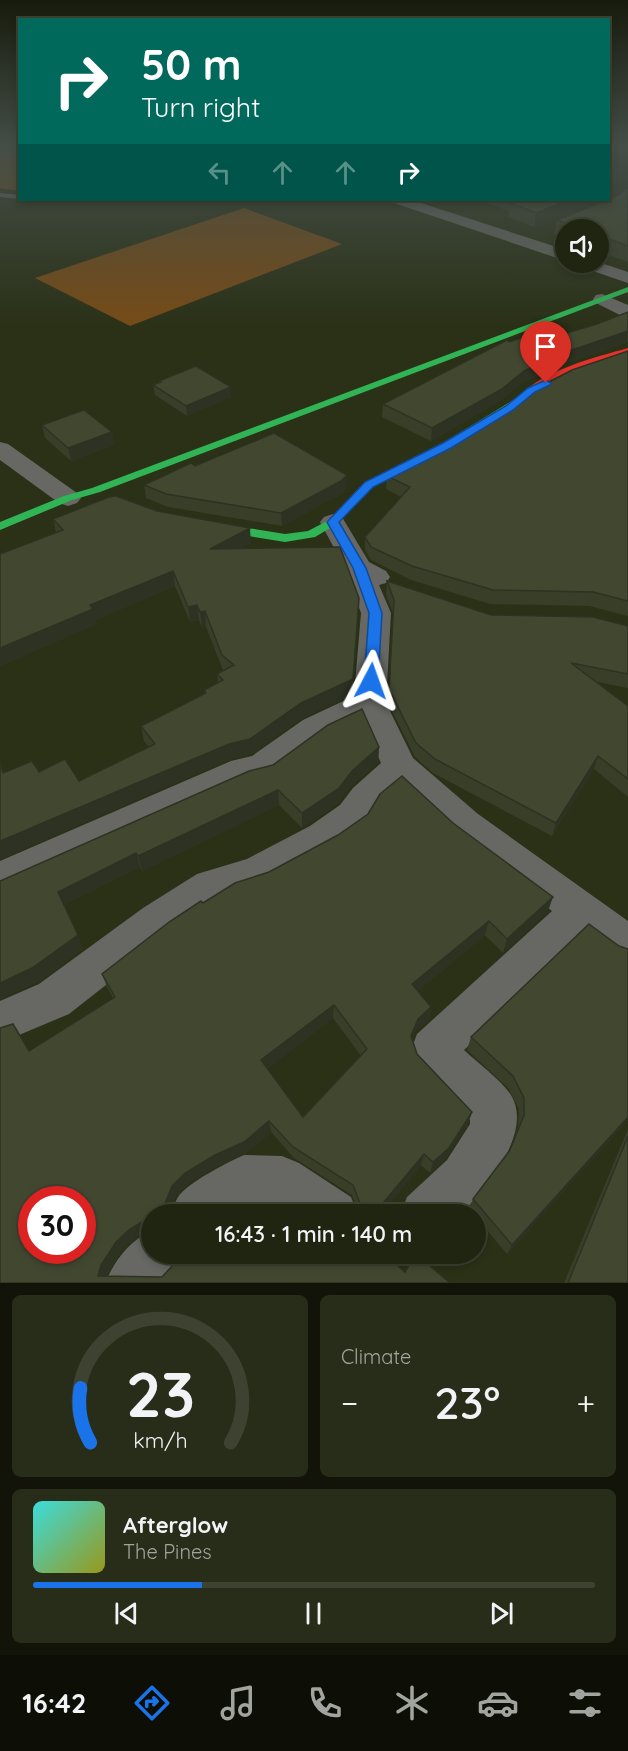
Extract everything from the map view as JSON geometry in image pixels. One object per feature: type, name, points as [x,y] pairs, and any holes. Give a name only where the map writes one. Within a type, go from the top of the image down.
[{"type":"main road","points":[[0,526],[53,490],[96,490],[602,299],[628,282]]},
{"type":"main road","points":[[448,342],[628,282]]},
{"type":"main road","points":[[195,522],[285,538],[310,534],[333,522],[369,484],[447,445],[510,408],[531,390],[561,375],[628,351]]},
{"type":"main road","points":[[96,490],[117,499]]},
{"type":"street","points":[[417,206],[555,252]]},
{"type":"street","points":[[522,240],[543,230]]},
{"type":"street","points":[[608,273],[628,282]]},
{"type":"street","points":[[602,299],[628,313]]},
{"type":"street","points":[[0,449],[53,490]]},
{"type":"street","points":[[333,522],[359,568],[376,613],[370,703],[400,767],[465,825],[628,945]]},
{"type":"street","points":[[359,568],[400,589]]},
{"type":"street","points":[[0,879],[243,771],[260,768],[315,729],[370,703]]},
{"type":"street","points":[[0,1022],[54,999],[157,921],[211,886],[256,873],[323,837],[353,816],[365,798],[400,767]]},
{"type":"street","points":[[436,1204],[464,1177],[493,1131],[494,1111],[433,1050],[580,911]]},
{"type":"street","points":[[207,1204],[244,1179],[282,1180],[317,1204]]},
{"type":"street","points":[[131,1283],[149,1264]]},
{"type":"shaded area","points":[[244,208],[342,244],[130,326],[35,278]]},
{"type":"building","points":[[517,206],[554,206],[536,213]]},
{"type":"building","points":[[592,206],[628,206],[628,246],[609,239],[609,219],[560,219]]},
{"type":"building","points":[[628,312],[628,331],[554,356],[524,371],[502,389],[432,428],[383,404],[507,340],[510,342],[546,328],[560,335]]},
{"type":"building","points":[[628,351],[628,601],[593,592],[493,590],[412,566],[371,547],[365,537],[410,487],[387,476],[459,439],[522,402],[543,385],[572,370]]},
{"type":"building","points":[[196,366],[231,387],[186,406],[153,385],[161,382],[159,381]]},
{"type":"building","points":[[84,410],[112,432],[68,448],[42,425]]},
{"type":"building","points":[[274,433],[347,475],[341,481],[281,513],[166,494],[144,485],[191,463],[195,466]]},
{"type":"building","points":[[116,496],[157,511],[250,528],[210,549],[340,547],[359,598],[353,679],[301,703],[250,739],[229,744],[0,841],[0,764],[3,773],[32,761],[39,772],[65,759],[79,781],[155,744],[141,726],[206,693],[204,690],[223,680],[217,674],[234,665],[222,655],[205,611],[200,612],[197,605],[188,607],[173,571],[90,605],[93,609],[0,648],[0,554],[63,530],[53,519]]},
{"type":"building","points":[[387,581],[491,615],[593,617],[628,626],[628,674],[571,663],[628,706],[628,779],[598,756],[556,823],[435,759],[416,743],[389,689],[394,600]]},
{"type":"building","points":[[362,709],[379,747],[352,771],[339,788],[302,813],[278,790],[138,856],[136,853],[58,892],[78,935],[32,968],[0,983],[0,881],[249,771],[273,765],[328,725]]},
{"type":"building","points":[[402,776],[453,823],[553,897],[507,939],[489,921],[412,984],[431,1007],[418,1019],[411,1036],[417,1054],[472,1112],[449,1148],[433,1162],[424,1154],[382,1204],[360,1204],[353,1185],[293,1147],[269,1121],[244,1142],[215,1155],[185,1173],[172,1186],[165,1204],[141,1204],[141,1223],[116,1242],[101,1265],[98,1276],[162,1277],[174,1264],[396,1264],[405,1272],[410,1264],[428,1264],[450,1283],[0,1283],[0,1028],[13,1024],[29,1051],[115,997],[102,974],[169,922],[201,901],[203,903],[235,883],[269,872],[338,835],[368,814],[380,794]],"holes":[[[334,1005],[367,1049],[303,1117],[261,1060]]]},
{"type":"building","points":[[589,924],[619,946],[628,949],[628,1117],[512,1245],[486,1214],[486,1204],[477,1204],[473,1199],[510,1150],[524,1115],[524,1098],[513,1076],[471,1037]]},
{"type":"building","points":[[628,1136],[628,1283],[568,1283]]},
{"type":"traffic: fast","points":[[0,526],[68,498],[96,490],[628,289]]},
{"type":"traffic: fast","points":[[206,525],[285,538],[311,534],[333,522],[369,484],[447,445],[510,408],[523,397]]},
{"type":"traffic: jam","points":[[523,397],[546,381],[587,364],[628,351]]},
{"type":"route","points":[[371,681],[376,613],[359,568],[333,522],[369,484],[447,445],[510,408],[531,390],[546,383]]}]
